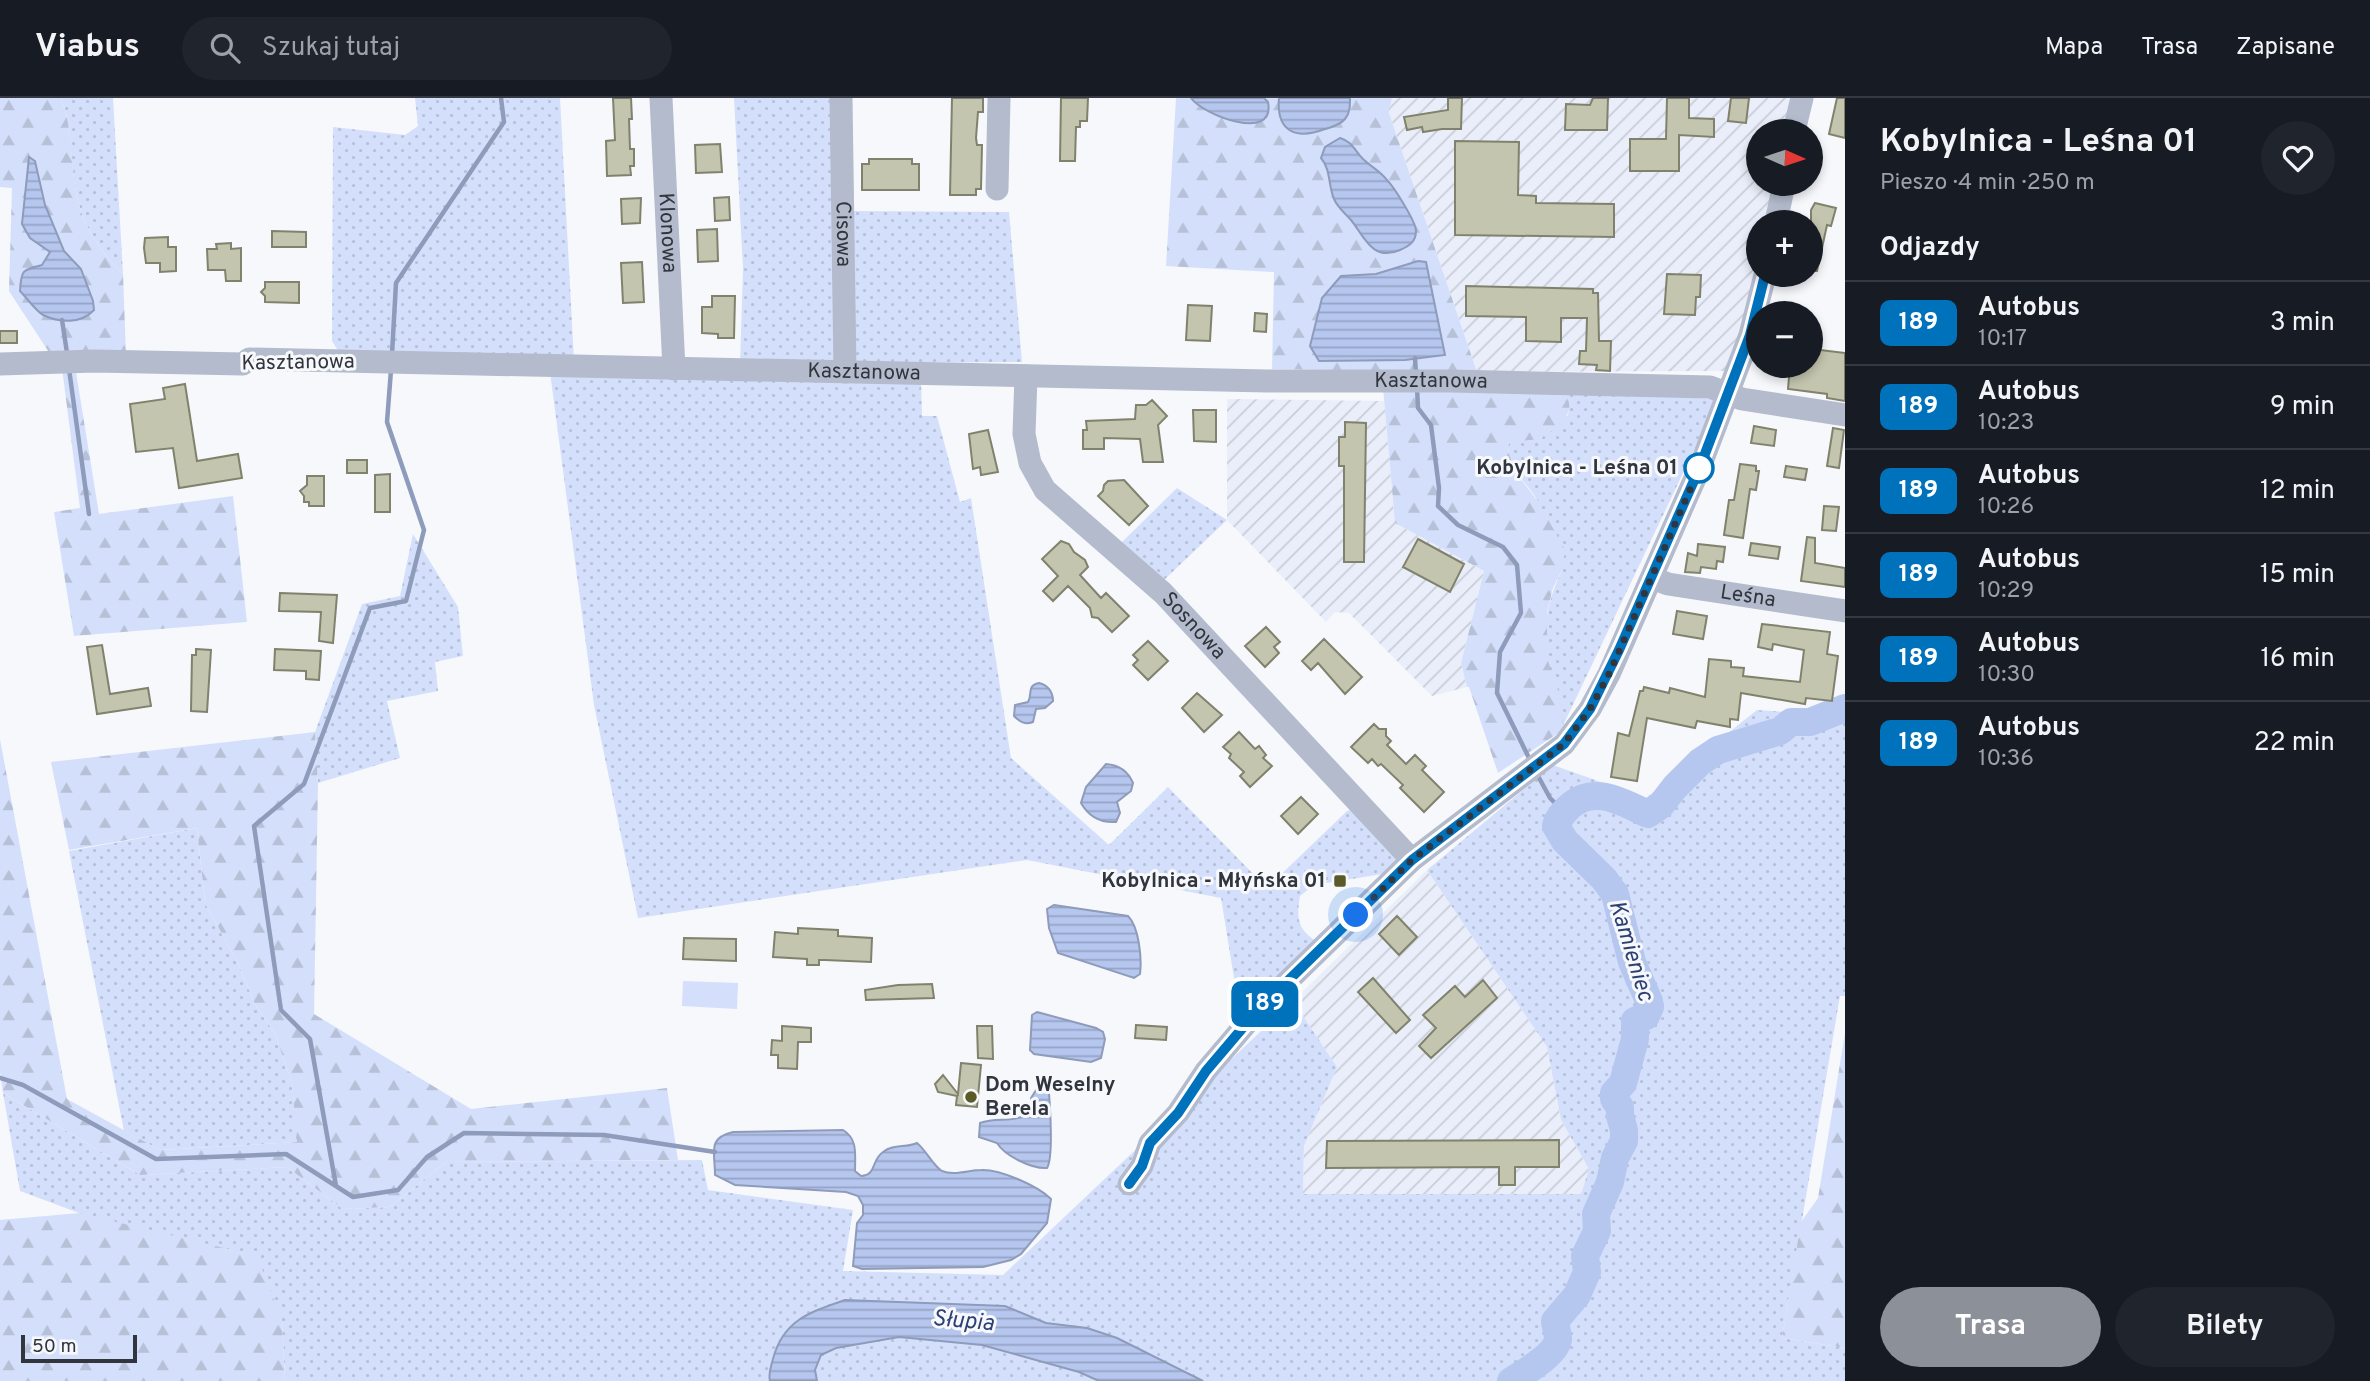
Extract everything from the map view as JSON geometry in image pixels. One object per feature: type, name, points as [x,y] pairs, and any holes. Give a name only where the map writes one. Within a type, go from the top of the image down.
[{"type":"street","name":"Klonowa","points":[[661,98],[674,369]]},
{"type":"street","name":"Cisowa","points":[[841,98],[845,372]]},
{"type":"street","points":[[997,189],[999,98]]},
{"type":"street","points":[[1797,119],[1802,98]]},
{"type":"street","points":[[1129,1184],[1142,1166],[1150,1143],[1178,1113],[1206,1071],[1257,1011],[1412,860],[1564,744],[1590,709],[1609,674],[1652,578],[1729,394],[1750,335],[1762,287]]},
{"type":"street","name":"Kasztanowa","points":[[0,364],[95,360],[243,364],[249,359],[1267,382],[1563,383],[1710,387],[1742,399],[1845,415]]},
{"type":"street","name":"Sosnowa","points":[[1027,376],[1024,434],[1030,463],[1045,490],[1163,593],[1412,860]]},
{"type":"street","name":"Leśna","points":[[1652,578],[1668,584],[1845,611]]},
{"type":"shaded area","points":[[1392,98],[1794,98],[1790,119],[1746,119],[1746,196],[1773,196],[1771,210],[1746,210],[1746,287],[1752,287],[1746,301],[1728,371],[1477,372],[1389,113]]},
{"type":"shaded area","points":[[1227,399],[1384,401],[1395,523],[1484,571],[1461,663],[1467,687],[1432,696],[1349,613],[1335,612],[1326,622],[1227,520]]},
{"type":"shaded area","points":[[1427,870],[1547,1047],[1561,1120],[1589,1169],[1581,1194],[1303,1194],[1304,1146],[1337,1067],[1293,1001]]},
{"type":"green space","points":[[0,98],[61,98],[68,123],[81,212],[95,240],[123,274],[126,356],[52,357],[9,291],[12,188],[0,187]]},
{"type":"green space","points":[[61,98],[113,98],[123,274],[95,240],[81,212],[75,188],[68,123]]},
{"type":"green space","points":[[415,98],[560,98],[574,361],[340,354],[332,341],[333,127],[405,135],[418,126]]},
{"type":"green space","points":[[734,98],[835,98],[838,363],[740,364],[743,269]]},
{"type":"green space","points":[[1176,98],[1392,98],[1389,113],[1477,372],[1272,369],[1274,272],[1166,266]]},
{"type":"green space","points":[[851,211],[1009,212],[1022,362],[854,363]]},
{"type":"green space","points":[[75,366],[99,514],[233,496],[247,622],[74,636],[54,512],[80,508],[62,368]]},
{"type":"green space","points":[[550,372],[921,380],[922,416],[937,416],[960,502],[971,498],[1011,758],[1109,845],[1168,787],[1267,888],[1347,811],[1353,809],[1398,854],[1398,864],[1389,873],[1314,885],[1300,896],[1300,924],[1307,934],[1319,943],[1240,1015],[1221,898],[1027,860],[638,918],[594,705]]},
{"type":"green space","points":[[1383,388],[1563,393],[1569,402],[1568,413],[1556,427],[1539,438],[1509,443],[1508,451],[1515,471],[1539,503],[1565,550],[1562,570],[1553,588],[1547,612],[1547,658],[1562,702],[1564,718],[1560,732],[1498,773],[1461,663],[1484,571],[1395,523]]},
{"type":"green space","points":[[1553,389],[1715,399],[1713,410],[1560,732],[1561,703],[1549,669],[1545,636],[1550,602],[1562,570],[1540,506],[1515,469],[1508,453],[1508,443],[1541,438],[1568,415],[1570,403],[1563,393]]},
{"type":"green space","points":[[1177,488],[1227,520],[1163,581],[1122,542]]},
{"type":"green space","points":[[413,534],[458,607],[463,656],[435,662],[438,691],[387,701],[400,758],[318,783],[315,732],[362,604],[400,596]]},
{"type":"green space","points":[[1757,710],[1845,716],[1845,996],[1840,996],[1782,1338],[1845,1348],[1845,1381],[1203,1381],[1117,1338],[1087,1328],[1046,1323],[1005,1306],[845,1300],[769,1375],[770,1381],[285,1381],[282,1320],[79,1213],[20,1191],[3,1093],[140,1175],[287,1167],[343,1209],[390,1207],[446,1162],[702,1160],[708,1190],[853,1210],[843,1271],[1003,1275],[1293,1001],[1337,1067],[1304,1146],[1303,1194],[1581,1194],[1589,1169],[1561,1120],[1547,1047],[1427,870],[1553,765],[1646,798]]},
{"type":"green space","points":[[315,732],[318,783],[314,1014],[471,1109],[667,1088],[678,1160],[446,1162],[390,1207],[343,1209],[287,1167],[140,1175],[3,1093],[0,1072],[0,739],[67,1099],[160,1150],[297,1142],[292,1083],[275,1034],[254,1002],[238,963],[205,903],[197,828],[69,850],[51,762]]},
{"type":"green space","points":[[197,828],[205,903],[238,963],[254,1002],[275,1034],[292,1083],[298,1142],[160,1150],[124,1131],[69,851]]},
{"type":"green space","points":[[683,981],[738,983],[737,1009],[682,1006]]},
{"type":"green space","points":[[1845,1033],[1845,1348],[1782,1338],[1801,1222],[1818,1198]]},
{"type":"green space","points":[[79,1213],[257,1256],[282,1320],[285,1381],[0,1381],[0,1220]]},
{"type":"green space","points":[[899,1337],[982,1345],[1079,1372],[1099,1381],[817,1381],[815,1370],[821,1355],[836,1348]]},
{"type":"water","points":[[1191,98],[1264,98],[1268,102],[1267,114],[1261,121],[1237,122],[1209,112]]},
{"type":"water","points":[[1279,98],[1350,98],[1348,114],[1341,123],[1305,134],[1285,126],[1279,110]]},
{"type":"water","points":[[1340,138],[1351,144],[1363,159],[1384,177],[1404,205],[1416,231],[1413,241],[1406,247],[1390,253],[1376,250],[1339,207],[1321,158],[1325,147]]},
{"type":"water","points":[[29,157],[35,161],[45,205],[64,251],[81,269],[93,301],[94,310],[77,320],[56,320],[43,315],[20,291],[24,272],[42,265],[50,252],[30,238],[22,224]]},
{"type":"water","points":[[1418,261],[1426,262],[1445,355],[1405,360],[1319,361],[1310,346],[1322,298],[1341,276],[1376,274]]},
{"type":"water","points":[[1039,683],[1049,689],[1053,701],[1045,708],[1036,709],[1033,722],[1018,720],[1014,716],[1015,705],[1028,702],[1031,688]]},
{"type":"water","points":[[1106,764],[1122,769],[1133,783],[1131,791],[1117,802],[1120,813],[1116,822],[1096,818],[1081,803],[1086,787]]},
{"type":"water","points":[[1054,905],[1128,916],[1135,927],[1139,943],[1140,974],[1134,978],[1058,953],[1049,928],[1047,909]]},
{"type":"water","points":[[1037,1012],[1103,1032],[1105,1039],[1101,1058],[1091,1062],[1034,1054],[1030,1050],[1032,1015]]},
{"type":"water","points":[[1038,1087],[1045,1087],[1049,1093],[1051,1144],[1047,1168],[1019,1161],[997,1143],[979,1137],[980,1123],[1019,1118],[1031,1111],[1031,1098]]},
{"type":"water","points":[[843,1130],[853,1143],[855,1171],[861,1176],[870,1173],[879,1155],[887,1150],[917,1143],[942,1171],[951,1173],[989,1170],[1008,1175],[1037,1189],[1051,1199],[1047,1223],[1021,1254],[1011,1260],[983,1267],[862,1269],[853,1266],[857,1223],[863,1215],[863,1205],[858,1196],[846,1192],[735,1185],[715,1175],[716,1142],[733,1132]]},
{"type":"water","name":"Słupia","points":[[845,1300],[1005,1306],[1046,1323],[1087,1328],[1117,1338],[1203,1381],[1099,1381],[1079,1372],[982,1345],[899,1337],[836,1348],[821,1355],[815,1370],[817,1381],[770,1381],[770,1370],[778,1346],[791,1326],[809,1314]]},
{"type":"building","points":[[613,98],[631,98],[630,149],[634,149],[634,166],[630,166],[631,175],[607,176],[606,141],[615,140]]},
{"type":"building","points":[[952,98],[983,98],[983,112],[978,112],[976,138],[977,145],[982,145],[981,189],[976,189],[976,195],[950,195]]},
{"type":"building","points":[[1061,98],[1088,98],[1087,121],[1080,121],[1080,127],[1076,127],[1075,161],[1060,161]]},
{"type":"building","points":[[1448,98],[1462,98],[1461,129],[1423,132],[1422,127],[1407,130],[1404,117],[1448,110]]},
{"type":"building","points":[[1593,98],[1608,98],[1607,130],[1565,130],[1566,104],[1590,105]]},
{"type":"building","points":[[1667,98],[1689,98],[1689,118],[1714,119],[1714,137],[1679,135],[1679,171],[1630,171],[1630,139],[1666,139]]},
{"type":"building","points":[[1731,98],[1749,98],[1746,123],[1728,121]]},
{"type":"building","points":[[1837,98],[1845,98],[1845,138],[1829,134]]},
{"type":"building","points":[[1455,141],[1519,142],[1518,195],[1536,196],[1536,203],[1614,204],[1614,237],[1455,235]]},
{"type":"building","points":[[720,144],[722,172],[696,173],[695,145]]},
{"type":"building","points":[[869,159],[912,159],[912,164],[919,164],[919,190],[862,190],[862,164],[869,164]]},
{"type":"building","points":[[729,197],[730,220],[715,221],[714,198]]},
{"type":"building","points":[[641,198],[640,223],[622,224],[621,199]]},
{"type":"building","points":[[1815,203],[1836,208],[1831,226],[1827,225],[1823,243],[1823,210],[1811,210]]},
{"type":"building","points":[[717,229],[718,261],[698,262],[697,230]]},
{"type":"building","points":[[272,231],[306,232],[306,247],[272,247]]},
{"type":"building","points":[[168,237],[168,247],[176,247],[176,271],[160,272],[160,263],[146,263],[145,238]]},
{"type":"building","points":[[231,243],[231,249],[241,248],[241,281],[226,281],[225,270],[208,270],[207,249],[217,249],[216,244]]},
{"type":"building","points":[[642,262],[644,302],[623,303],[621,263]]},
{"type":"building","points":[[1667,274],[1701,275],[1700,297],[1696,297],[1695,315],[1664,314]]},
{"type":"building","points":[[265,282],[299,282],[299,303],[265,302],[265,296],[261,292],[265,288]]},
{"type":"building","points":[[1466,286],[1593,289],[1593,293],[1598,293],[1599,341],[1611,341],[1610,371],[1596,370],[1597,365],[1579,364],[1580,351],[1586,351],[1587,318],[1561,318],[1561,342],[1526,341],[1526,317],[1466,316]]},
{"type":"building","points":[[712,296],[735,296],[734,338],[718,338],[718,334],[702,333],[702,307],[712,307]]},
{"type":"building","points":[[1188,305],[1212,306],[1210,341],[1186,340]]},
{"type":"building","points":[[1255,313],[1267,314],[1266,332],[1254,331]]},
{"type":"building","points":[[0,331],[17,331],[17,343],[0,343]]},
{"type":"building","points":[[1823,350],[1845,353],[1845,401],[1827,398],[1827,394],[1788,389],[1789,378],[1823,378]]},
{"type":"building","points":[[185,384],[197,461],[238,454],[242,478],[179,488],[173,448],[136,452],[130,404],[165,399],[163,388]]},
{"type":"building","points":[[1152,400],[1167,416],[1158,425],[1163,462],[1143,462],[1140,439],[1104,438],[1104,449],[1083,449],[1086,421],[1135,419],[1136,405],[1146,405]]},
{"type":"building","points":[[1193,410],[1216,410],[1216,442],[1194,441]]},
{"type":"building","points":[[1345,422],[1366,423],[1364,562],[1344,562],[1344,466],[1339,466],[1339,437],[1345,437]]},
{"type":"building","points":[[1754,426],[1776,430],[1774,446],[1751,443]]},
{"type":"building","points":[[1833,428],[1844,430],[1839,468],[1827,466]]},
{"type":"building","points":[[988,430],[998,472],[981,475],[980,467],[973,469],[969,434]]},
{"type":"building","points":[[347,460],[367,460],[367,473],[347,473]]},
{"type":"building","points":[[1740,464],[1756,466],[1756,471],[1759,471],[1756,490],[1750,489],[1743,538],[1724,535],[1729,500],[1734,500]]},
{"type":"building","points":[[1786,466],[1807,469],[1805,480],[1784,477]]},
{"type":"building","points":[[390,474],[390,512],[375,512],[375,475]]},
{"type":"building","points":[[307,476],[324,476],[324,506],[309,506],[309,502],[304,502],[300,491],[307,485]]},
{"type":"building","points":[[1124,480],[1148,506],[1129,525],[1098,496],[1108,481]]},
{"type":"building","points":[[1824,506],[1839,507],[1836,531],[1822,530]]},
{"type":"building","points":[[1807,537],[1815,538],[1815,563],[1845,568],[1845,587],[1801,581]]},
{"type":"building","points":[[1418,539],[1464,564],[1450,592],[1403,567]]},
{"type":"building","points":[[1061,541],[1069,544],[1074,552],[1085,560],[1088,567],[1080,575],[1101,598],[1106,593],[1129,616],[1112,632],[1098,618],[1092,617],[1090,608],[1068,586],[1053,601],[1043,591],[1058,576],[1042,559]]},
{"type":"building","points":[[1751,543],[1780,547],[1778,559],[1749,555]]},
{"type":"building","points":[[1698,544],[1725,547],[1723,562],[1717,561],[1716,569],[1701,567],[1700,573],[1685,572],[1688,553],[1697,556]]},
{"type":"building","points":[[280,593],[337,595],[333,643],[319,641],[321,612],[279,611]]},
{"type":"building","points":[[1677,611],[1707,616],[1703,639],[1673,634]]},
{"type":"building","points":[[1762,624],[1830,632],[1827,654],[1838,656],[1832,701],[1806,698],[1805,704],[1741,693],[1738,720],[1730,719],[1730,727],[1697,721],[1695,728],[1647,718],[1637,781],[1611,777],[1618,733],[1629,736],[1640,691],[1643,691],[1644,687],[1669,693],[1670,688],[1705,697],[1709,659],[1731,661],[1731,667],[1744,668],[1743,676],[1800,682],[1804,650],[1773,644],[1772,650],[1758,647]]},
{"type":"building","points":[[1266,627],[1280,642],[1274,647],[1279,653],[1265,667],[1245,646]]},
{"type":"building","points":[[1324,639],[1362,677],[1345,694],[1318,663],[1311,670],[1302,661]]},
{"type":"building","points":[[1148,641],[1168,661],[1148,680],[1133,665],[1138,660],[1133,655]]},
{"type":"building","points":[[102,645],[110,694],[148,688],[151,706],[97,714],[87,647]]},
{"type":"building","points":[[196,649],[211,650],[207,712],[191,711],[192,655],[196,655]]},
{"type":"building","points":[[275,649],[321,651],[319,680],[306,679],[306,671],[274,670]]},
{"type":"building","points":[[1197,693],[1222,715],[1204,732],[1182,708]]},
{"type":"building","points":[[1374,724],[1379,729],[1386,729],[1386,736],[1391,741],[1387,745],[1406,764],[1415,755],[1426,766],[1422,770],[1444,792],[1424,812],[1400,788],[1403,785],[1381,764],[1378,766],[1372,759],[1368,763],[1351,747]]},
{"type":"building","points":[[1239,732],[1255,749],[1259,746],[1266,755],[1263,758],[1272,766],[1250,787],[1240,776],[1244,772],[1229,758],[1231,754],[1223,747]]},
{"type":"building","points":[[1301,797],[1318,814],[1298,834],[1281,816]]},
{"type":"building","points":[[1397,916],[1417,937],[1399,955],[1379,934]]},
{"type":"building","points":[[798,928],[838,930],[838,936],[872,938],[871,962],[819,960],[819,965],[807,965],[807,959],[773,957],[775,932],[798,934]]},
{"type":"building","points":[[684,938],[736,939],[736,961],[683,959]]},
{"type":"building","points":[[1373,978],[1410,1020],[1396,1033],[1358,992]]},
{"type":"building","points":[[1483,980],[1497,998],[1431,1058],[1419,1046],[1436,1028],[1423,1015],[1455,986],[1465,997]]},
{"type":"building","points":[[932,984],[934,998],[866,1000],[865,990]]},
{"type":"building","points":[[1136,1025],[1167,1027],[1166,1040],[1135,1038]]},
{"type":"building","points":[[782,1026],[811,1028],[811,1042],[798,1042],[797,1069],[778,1068],[778,1055],[771,1055],[772,1040],[782,1041]]},
{"type":"building","points":[[977,1026],[992,1026],[993,1059],[978,1058]]},
{"type":"building","points":[[961,1063],[981,1065],[977,1107],[956,1105],[957,1096],[938,1092],[935,1084],[943,1075],[958,1094]]},
{"type":"building","points":[[1559,1140],[1559,1167],[1515,1167],[1515,1185],[1499,1185],[1499,1167],[1326,1168],[1327,1141]]},
{"type":"waterway","points":[[392,354],[396,283],[504,122],[501,98]]},
{"type":"waterway","points":[[62,320],[67,353]]},
{"type":"waterway","points":[[1415,358],[1416,375]]},
{"type":"waterway","points":[[69,369],[89,514]]},
{"type":"waterway","points":[[336,1186],[310,1039],[281,1010],[254,826],[304,784],[370,608],[406,601],[424,530],[387,422],[391,370]]},
{"type":"waterway","points":[[1417,387],[1418,408],[1431,425],[1439,488],[1438,506],[1458,525],[1503,547],[1517,565],[1521,613],[1500,652],[1497,693],[1530,760]]},
{"type":"waterway","name":"Kamieniec","points":[[1511,1381],[1553,1350],[1558,1338],[1555,1321],[1577,1295],[1587,1272],[1585,1256],[1597,1231],[1596,1214],[1610,1182],[1615,1158],[1624,1141],[1620,1107],[1614,1099],[1614,1093],[1623,1083],[1635,1039],[1635,1021],[1646,1016],[1650,1007],[1632,962],[1615,894],[1604,879],[1565,841],[1556,826],[1558,820],[1579,800],[1598,796],[1618,800],[1648,814],[1661,805],[1700,762],[1718,750],[1780,731],[1791,722],[1810,722],[1845,708]]},
{"type":"waterway","points":[[1537,774],[1550,798],[1564,812]]},
{"type":"waterway","points":[[0,1078],[23,1085],[156,1159],[286,1154],[353,1197],[398,1190],[427,1157],[464,1133],[604,1135],[715,1152]]},
{"type":"bus line","name":"189","points":[[1129,1184],[1142,1166],[1150,1143],[1178,1113],[1206,1071],[1257,1011],[1412,860],[1564,744],[1590,709],[1609,674],[1700,467],[1750,335],[1762,287]]},
{"type":"place","name":"Kobylnica - Leśna 01","points":[[1699,468]]},
{"type":"place","name":"Kobylnica - Młyńska 01","points":[[1340,881]]},
{"type":"place","name":"Dom Weselny Berela","points":[[971,1097]]},
{"type":"route","points":[[1356,915],[1412,860],[1564,744],[1590,709],[1609,674],[1699,468]]}]
